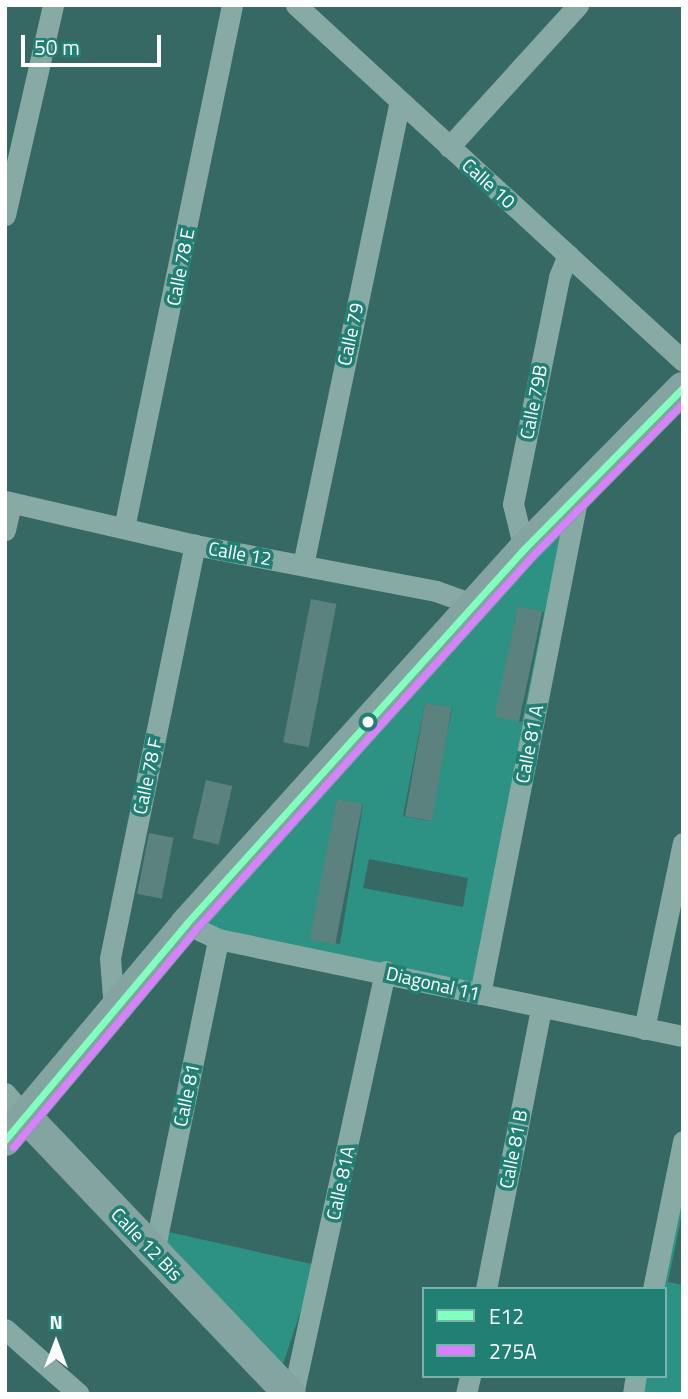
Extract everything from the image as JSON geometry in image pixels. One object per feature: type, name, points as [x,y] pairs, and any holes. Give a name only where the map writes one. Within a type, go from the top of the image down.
[{"type":"street","points":[[5,215],[53,5]]},
{"type":"street","name":"Calle 78 E","points":[[124,528],[232,5]]},
{"type":"street","name":"Calle 10","points":[[296,5],[399,104],[683,361]]},
{"type":"street","points":[[449,147],[578,5]]},
{"type":"street","name":"Calle 79","points":[[303,565],[399,104]]},
{"type":"street","name":"Calle 79B","points":[[524,549],[515,527],[513,504],[559,277],[568,255]]},
{"type":"street","points":[[5,1140],[27,1118],[186,924],[524,549],[683,387]]},
{"type":"street","name":"Calle 81 A","points":[[480,994],[578,494]]},
{"type":"street","points":[[5,530],[8,502]]},
{"type":"street","name":"Calle 12","points":[[8,502],[195,545],[436,591],[475,605]]},
{"type":"street","name":"Calle 78 F","points":[[114,1009],[110,958],[195,545]]},
{"type":"street","points":[[644,1029],[683,843]]},
{"type":"street","name":"Diagonal 11","points":[[186,924],[218,939],[385,971],[541,1009],[683,1036]]},
{"type":"street","name":"Calle 81","points":[[154,1252],[218,939]]},
{"type":"street","name":"Calle 81A","points":[[292,1394],[385,971]]},
{"type":"street","name":"Calle 81 B","points":[[486,1287],[541,1009]]},
{"type":"street","name":"Calle 12 Bis","points":[[5,1093],[292,1394]]},
{"type":"street","points":[[653,1287],[683,1141]]},
{"type":"street","points":[[5,1329],[79,1394]]},
{"type":"green space","points":[[578,494],[480,994],[186,924]],"holes":[[[518,606],[544,612],[522,722],[496,716]],[[425,703],[452,709],[429,821],[403,816]],[[337,799],[363,805],[340,944],[313,939]],[[369,859],[468,878],[463,907],[363,888]]]},
{"type":"green space","points":[[683,1171],[683,1209],[668,1282],[683,1285],[683,1394],[637,1394],[641,1378],[667,1378],[667,1287],[659,1287]]},
{"type":"green space","points":[[164,1231],[316,1265],[281,1370],[159,1252]]},
{"type":"building","points":[[311,599],[337,604],[309,747],[283,742]]},
{"type":"building","points":[[518,606],[542,611],[519,722],[495,717]]},
{"type":"building","points":[[425,703],[452,708],[432,821],[405,816]]},
{"type":"building","points":[[206,780],[232,786],[219,845],[193,838]]},
{"type":"building","points":[[337,799],[363,804],[335,944],[310,939]]},
{"type":"building","points":[[149,833],[174,838],[162,899],[137,894]]},
{"type":"transit line","name":"E12","points":[[5,1140],[186,924],[524,549],[683,388]]},
{"type":"transit line","name":"275A","points":[[13,1147],[194,931],[532,556],[683,403]]}]
